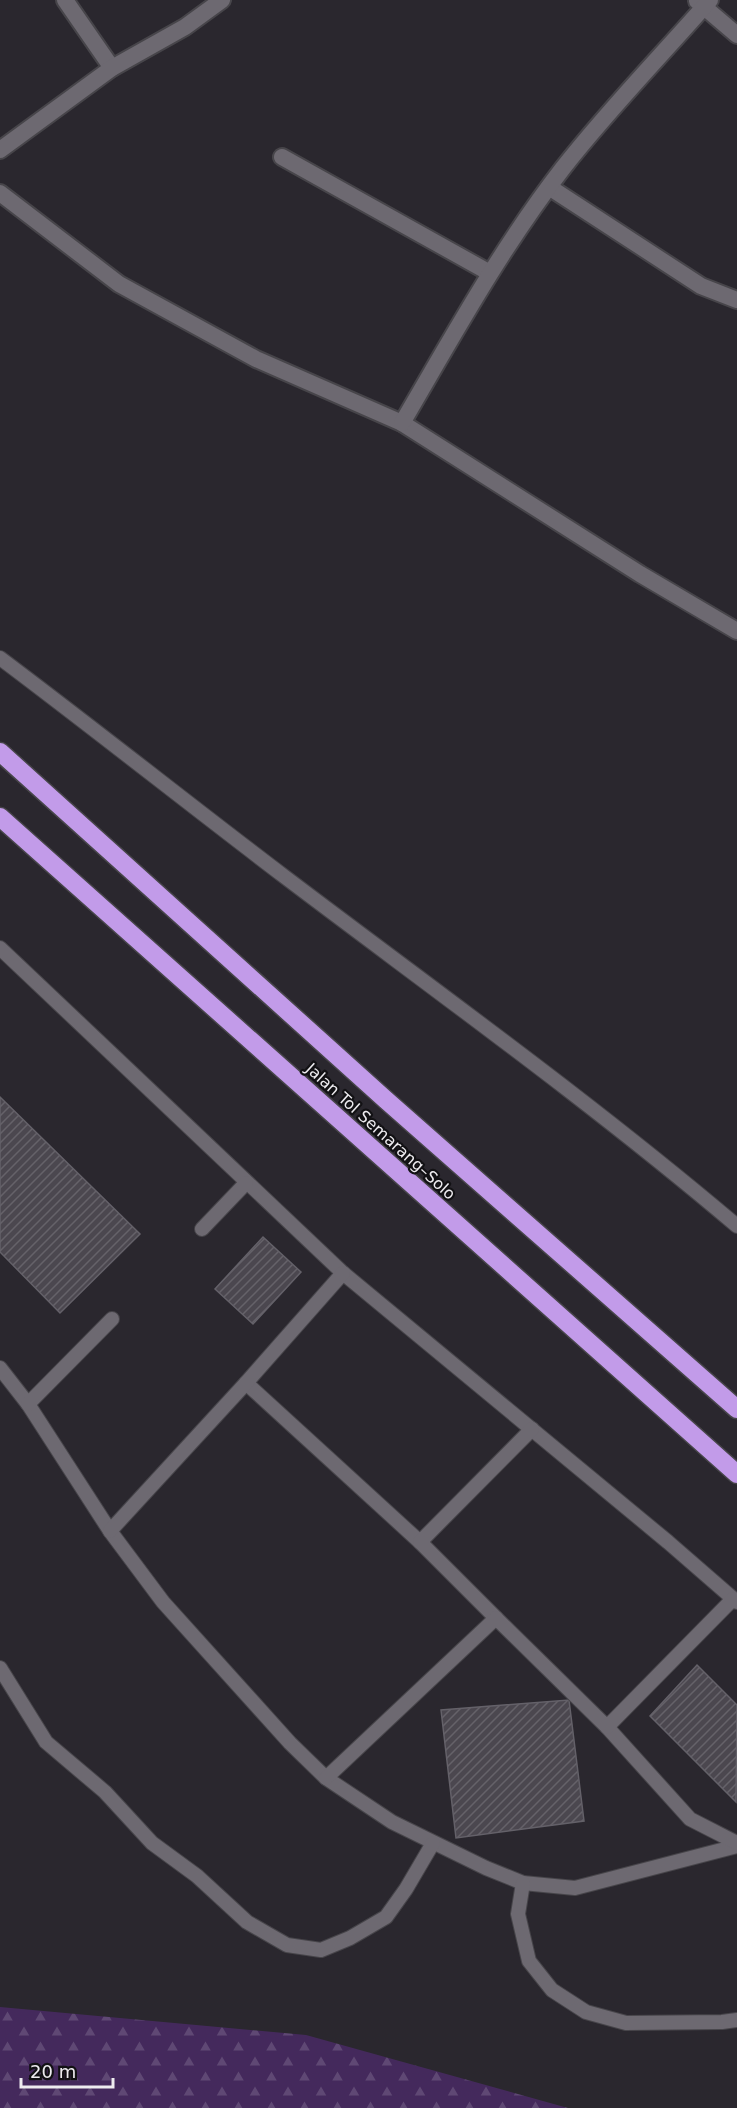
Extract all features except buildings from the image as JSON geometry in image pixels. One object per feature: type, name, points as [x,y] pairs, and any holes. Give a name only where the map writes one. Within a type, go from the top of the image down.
[{"type":"highway","name":"Jalan Tol Semarang–Solo","points":[[0,752],[386,1100],[737,1409]]},
{"type":"highway","name":"Jalan Tol Semarang–Solo","points":[[0,817],[737,1474]]},
{"type":"street","points":[[65,0],[112,68]]},
{"type":"street","points":[[0,150],[112,68],[185,27],[222,0]]},
{"type":"street","points":[[402,423],[490,273],[549,187],[703,2],[737,35]]},
{"type":"street","points":[[282,157],[490,273]]},
{"type":"street","points":[[549,187],[701,286],[737,300]]},
{"type":"street","points":[[0,193],[119,284],[256,359],[402,423],[640,574],[737,631]]},
{"type":"lane","points":[[0,658],[285,878],[424,980],[683,1180],[737,1226]]},
{"type":"lane","points":[[0,948],[343,1273],[735,1601],[607,1727]]},
{"type":"lane","points":[[202,1229],[246,1183]]},
{"type":"lane","points":[[110,1531],[343,1273]]},
{"type":"lane","points":[[28,1404],[112,1319]]},
{"type":"lane","points":[[0,1368],[28,1404],[110,1531],[163,1602],[290,1743],[326,1778],[392,1822],[486,1868],[523,1883],[575,1888],[737,1844]]},
{"type":"lane","points":[[246,1383],[420,1542],[607,1727],[690,1819],[737,1844]]},
{"type":"lane","points":[[420,1542],[532,1429]]},
{"type":"lane","points":[[326,1778],[496,1618]]},
{"type":"lane","points":[[0,1668],[46,1742],[105,1792],[152,1843],[197,1876],[247,1922],[287,1945],[321,1950],[350,1938],[386,1917],[406,1889],[433,1843]]},
{"type":"lane","points":[[523,1883],[518,1914],[529,1961],[552,1990],[586,2012],[626,2023],[737,2020]]},
{"type":"green space","points":[[0,2007],[306,2035],[568,2108],[0,2108]]}]
